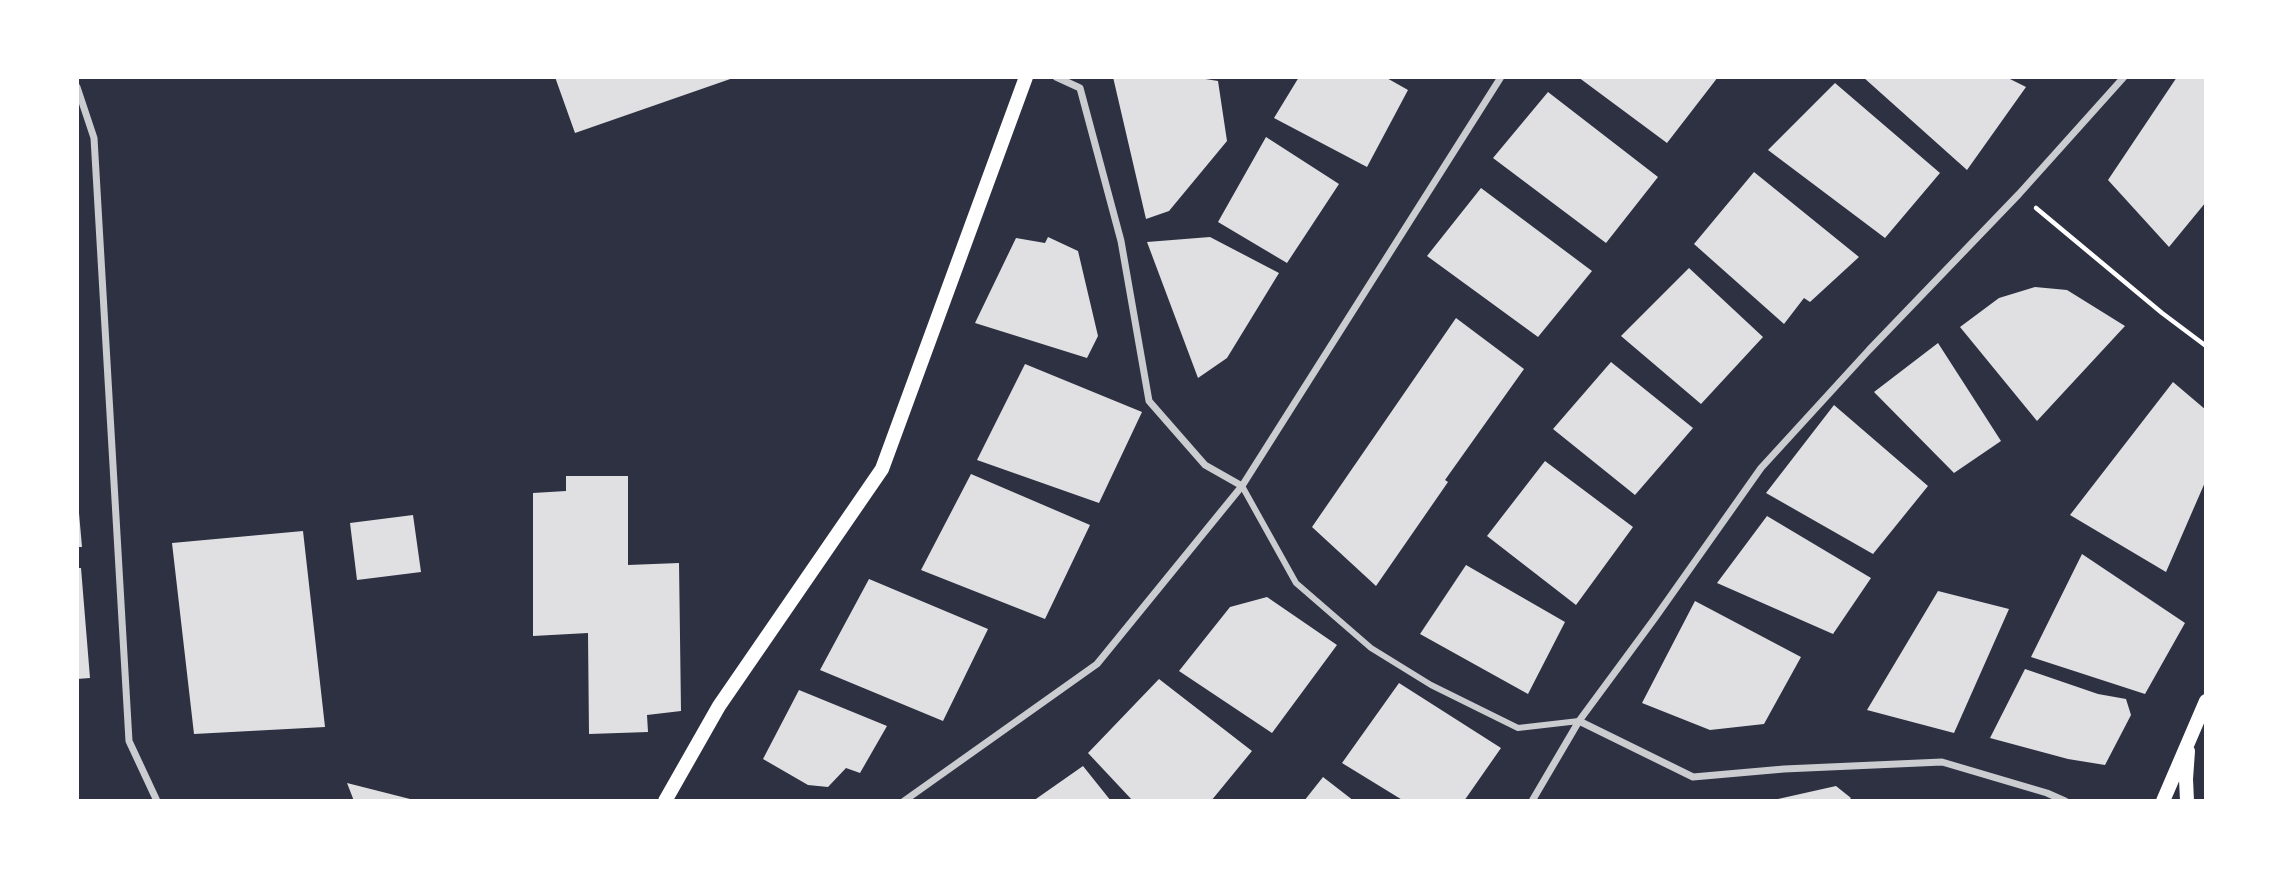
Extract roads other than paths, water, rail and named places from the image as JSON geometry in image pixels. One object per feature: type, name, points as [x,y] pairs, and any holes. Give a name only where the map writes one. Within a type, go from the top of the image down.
[{"type":"main road","points":[[668,799],[719,706],[883,469],[1026,77]]},
{"type":"main road","points":[[2163,801],[2206,701]]},
{"type":"main road","points":[[2187,801],[2189,736]]},
{"type":"street","points":[[1056,77],[1080,88],[1121,241],[1149,401],[1205,465],[1242,486],[1296,583],[1371,648],[1431,685],[1518,728],[1578,721],[1693,777],[1784,769],[1942,762],[2047,793],[2065,801]]},
{"type":"street","points":[[904,801],[1097,664],[1242,486],[1501,77]]},
{"type":"street","points":[[2109,77],[2121,79]]},
{"type":"street","points":[[1532,801],[1578,721],[1761,468],[2019,194],[2121,79]]},
{"type":"street","points":[[77,87],[94,138],[130,741],[157,801]]}]
